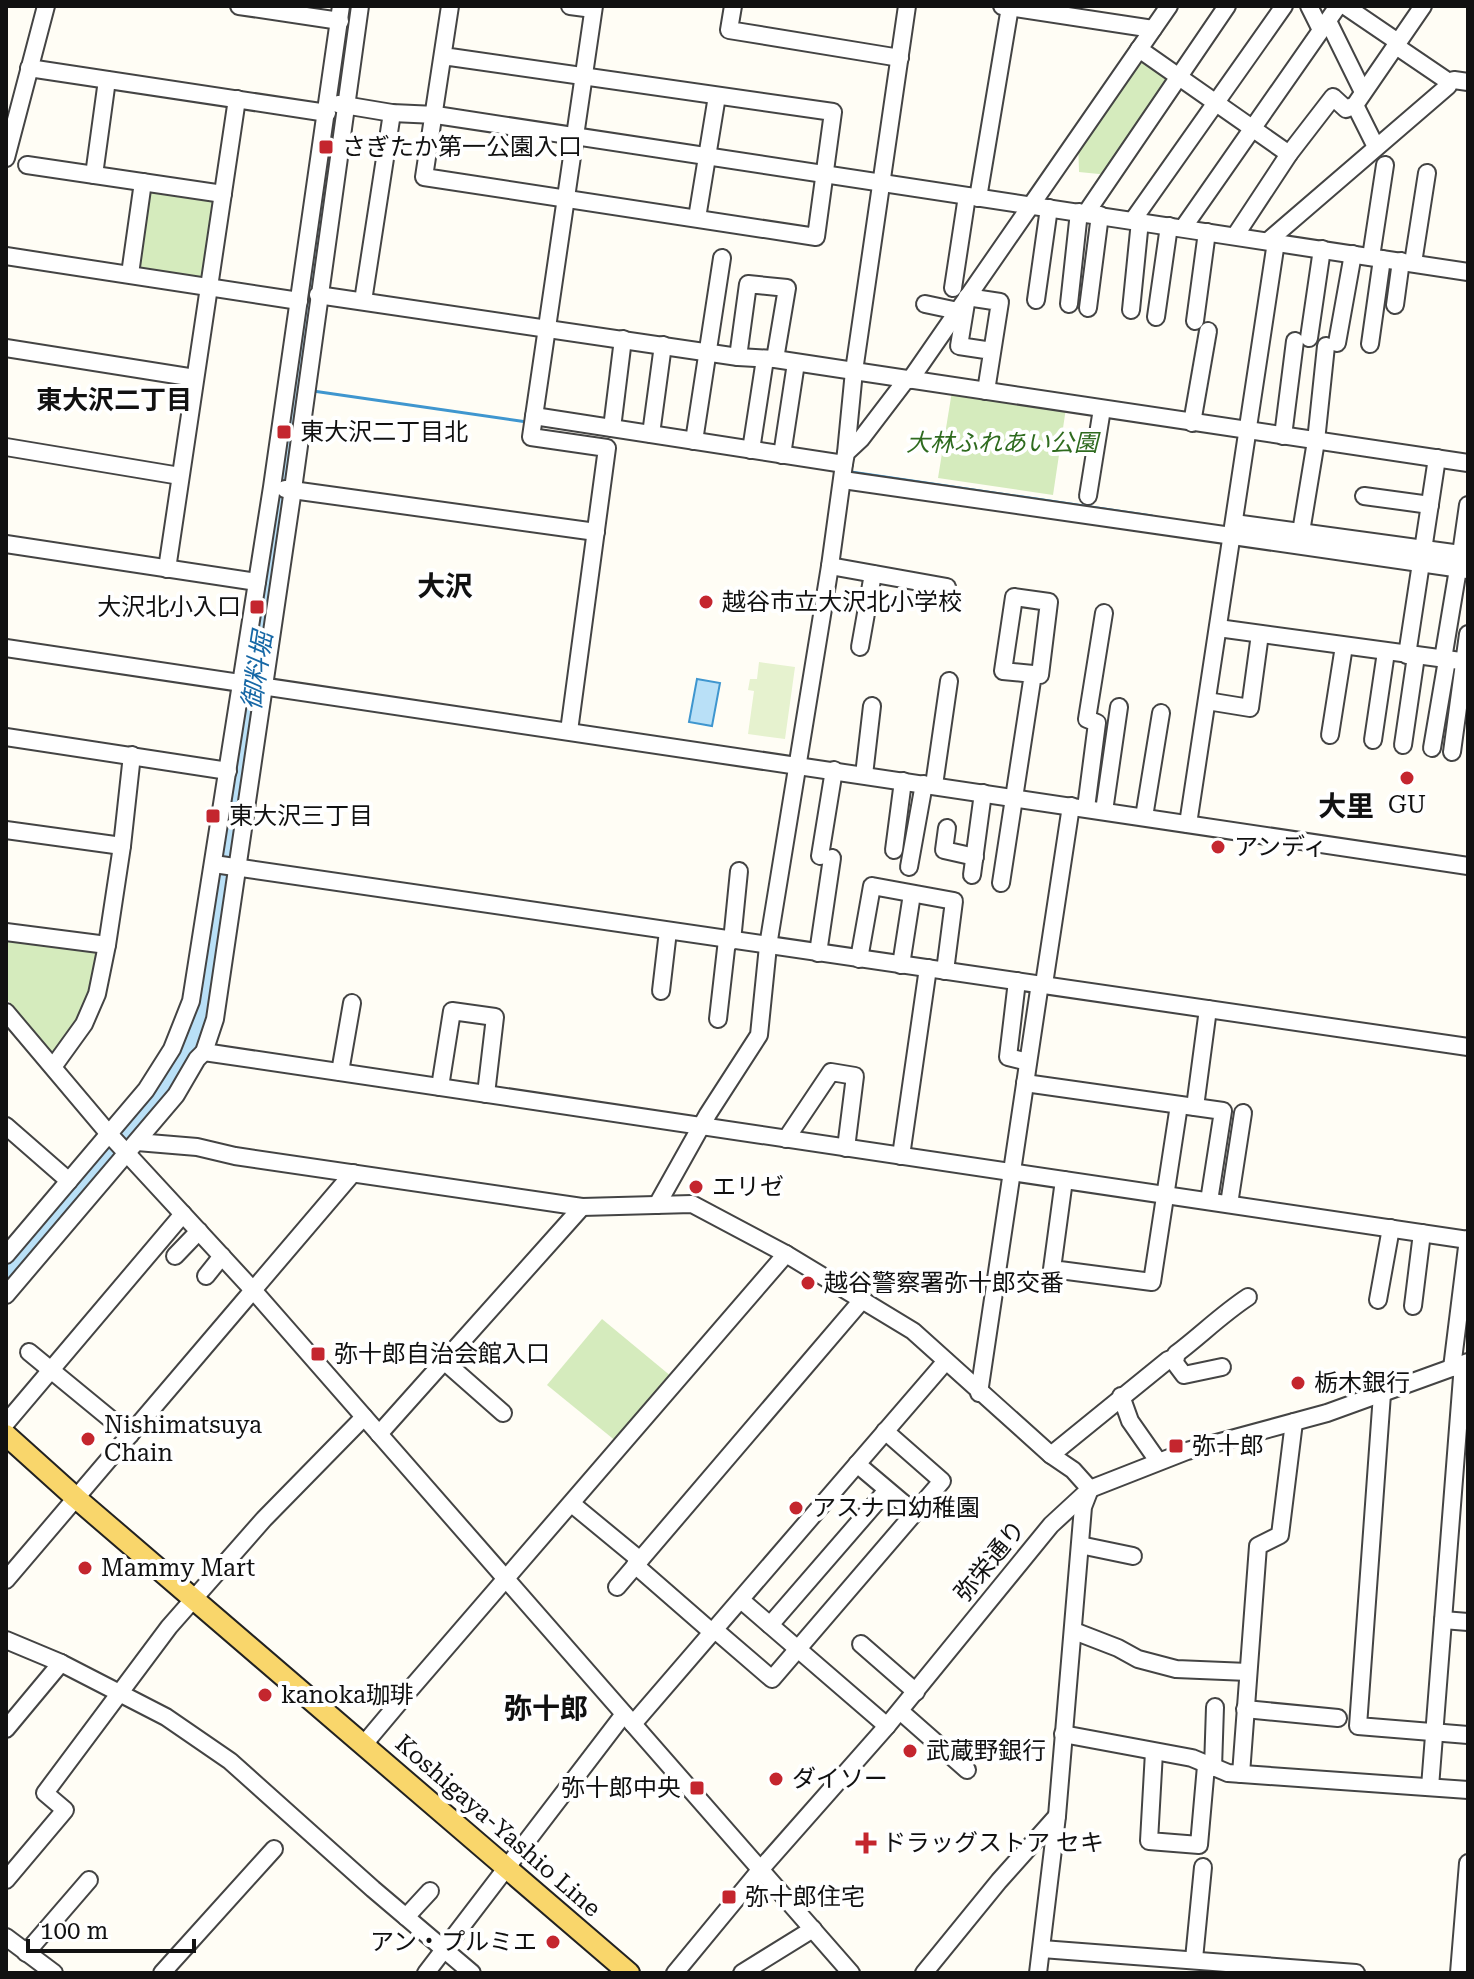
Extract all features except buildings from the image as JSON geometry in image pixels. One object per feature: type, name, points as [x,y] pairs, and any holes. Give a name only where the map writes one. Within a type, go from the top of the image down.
[{"type":"main road","name":"Koshigaya-Yashio Line","points":[[6,1435],[629,1973]]},
{"type":"street","points":[[6,158],[46,6]]},
{"type":"street","points":[[6,1255],[12,1235],[69,1181],[122,1143],[176,1095],[204,1052],[215,1019],[226,865],[228,771],[253,684],[257,582],[306,391],[336,106],[340,14],[239,6]]},
{"type":"street","points":[[6,1295],[122,1143],[183,1025],[226,865],[283,488],[299,301],[336,106],[360,6]]},
{"type":"street","points":[[443,56],[833,112],[816,237],[424,177],[436,115],[443,56],[450,6]]},
{"type":"street","points":[[569,731],[607,448],[531,437],[594,8],[570,6]]},
{"type":"street","points":[[733,6],[729,30],[900,58]]},
{"type":"street","points":[[657,1205],[759,1035],[768,946],[830,566],[854,371],[907,6]]},
{"type":"street","points":[[844,466],[861,439],[908,380],[959,298],[1030,206],[1169,6]]},
{"type":"street","points":[[1069,304],[1088,213],[1227,6]]},
{"type":"street","points":[[1131,310],[1137,220],[1284,6]]},
{"type":"street","points":[[1309,6],[1324,26],[1359,98],[1376,147]]},
{"type":"street","points":[[1156,317],[1176,227],[1253,128],[1338,6]]},
{"type":"street","points":[[1345,6],[1449,82]]},
{"type":"street","points":[[1235,236],[1289,154],[1333,97],[1346,109],[1359,98],[1423,6]]},
{"type":"street","points":[[992,351],[959,346],[959,298],[1006,7],[1153,29]]},
{"type":"street","points":[[1139,49],[1289,154]]},
{"type":"street","points":[[29,68],[237,99],[436,115],[1468,272]]},
{"type":"street","points":[[94,175],[107,80]]},
{"type":"street","points":[[1188,824],[1249,431],[1272,242],[1449,82],[1468,82]]},
{"type":"street","points":[[697,218],[717,96]]},
{"type":"street","points":[[167,569],[237,99]]},
{"type":"street","points":[[363,301],[392,113]]},
{"type":"street","points":[[27,165],[223,194]]},
{"type":"street","points":[[1370,344],[1385,165]]},
{"type":"street","points":[[1395,305],[1427,173]]},
{"type":"street","points":[[130,274],[143,182]]},
{"type":"street","points":[[1036,300],[1049,208]]},
{"type":"street","points":[[1088,213],[1088,308]]},
{"type":"street","points":[[1192,423],[1207,232]]},
{"type":"street","points":[[1283,436],[1322,249]]},
{"type":"street","points":[[1301,532],[1331,345],[1353,254]]},
{"type":"street","points":[[6,256],[299,301]]},
{"type":"street","points":[[694,441],[722,258]]},
{"type":"street","points":[[738,357],[748,284],[787,288],[751,450]]},
{"type":"street","points":[[318,295],[1468,463]]},
{"type":"street","points":[[925,304],[959,298],[1000,302],[986,391]]},
{"type":"street","points":[[612,428],[623,339]]},
{"type":"street","points":[[651,434],[663,345]]},
{"type":"street","points":[[6,348],[195,378]]},
{"type":"street","points":[[782,455],[796,363]]},
{"type":"street","points":[[1088,496],[1102,409]]},
{"type":"street","points":[[534,416],[1233,529],[1464,562]]},
{"type":"street","points":[[6,447],[180,476]]},
{"type":"street","points":[[1403,745],[1422,556],[1437,458]]},
{"type":"street","points":[[283,488],[596,532]]},
{"type":"street","points":[[1364,496],[1430,505]]},
{"type":"street","points":[[1452,752],[1468,505]]},
{"type":"street","points":[[1233,529],[1301,532],[1422,556]]},
{"type":"street","points":[[6,544],[257,582]]},
{"type":"street","points":[[830,566],[947,587]]},
{"type":"street","points":[[860,647],[873,574]]},
{"type":"street","points":[[1014,597],[1049,602],[1040,675],[1033,674],[1003,671],[1014,597]]},
{"type":"street","points":[[979,1393],[1039,990],[1044,984],[1097,723],[1087,719],[1104,613]]},
{"type":"street","points":[[1218,628],[1456,661]]},
{"type":"street","points":[[1207,701],[1250,708],[1260,634]]},
{"type":"street","points":[[1432,748],[1456,661],[1468,634]]},
{"type":"street","points":[[1330,735],[1344,646]]},
{"type":"street","points":[[6,648],[1468,866]]},
{"type":"street","points":[[1373,740],[1386,652]]},
{"type":"street","points":[[1001,883],[1033,674]]},
{"type":"street","points":[[909,867],[949,681]]},
{"type":"street","points":[[864,775],[872,706]]},
{"type":"street","points":[[1104,811],[1119,707]]},
{"type":"street","points":[[1144,817],[1161,713]]},
{"type":"street","points":[[6,737],[228,771]]},
{"type":"street","points":[[53,1067],[84,1024],[97,994],[122,846],[132,755]]},
{"type":"street","points":[[818,953],[834,770]]},
{"type":"street","points":[[894,850],[903,781]]},
{"type":"street","points":[[972,875],[983,793]]},
{"type":"street","points":[[947,828],[944,850],[975,857]]},
{"type":"street","points":[[6,830],[122,846]]},
{"type":"street","points":[[226,865],[1468,1047]]},
{"type":"street","points":[[718,1019],[739,871]]},
{"type":"street","points":[[859,959],[872,886],[954,901],[936,969],[901,1156]]},
{"type":"street","points":[[901,965],[912,894]]},
{"type":"street","points":[[661,991],[668,931]]},
{"type":"street","points":[[6,932],[107,945]]},
{"type":"street","points":[[1017,981],[1008,1057],[1028,1062]]},
{"type":"street","points":[[340,1072],[352,1003]]},
{"type":"street","points":[[1064,1180],[1052,1269],[1152,1282],[1165,1194],[1208,1009]]},
{"type":"street","points":[[440,1087],[452,1011],[495,1017],[486,1094]]},
{"type":"street","points":[[6,1012],[851,1973]]},
{"type":"street","points":[[204,1052],[1468,1239],[1430,1787]]},
{"type":"street","points":[[786,1139],[831,1072],[855,1076],[846,1148]]},
{"type":"street","points":[[1025,1083],[1223,1111],[1209,1201]]},
{"type":"street","points":[[1229,1204],[1243,1113]]},
{"type":"street","points":[[6,1126],[69,1181]]},
{"type":"street","points":[[122,1143],[197,1147],[235,1156],[582,1207],[692,1204],[786,1254],[913,1331],[979,1393],[1073,1470],[1090,1489],[1083,1507],[1057,1816],[1038,1973]]},
{"type":"street","points":[[6,1580],[353,1173]]},
{"type":"street","points":[[379,1434],[582,1207]]},
{"type":"street","points":[[6,1423],[183,1214]]},
{"type":"street","points":[[1378,1300],[1391,1228]]},
{"type":"street","points":[[175,1256],[199,1231]]},
{"type":"street","points":[[1413,1306],[1422,1233]]},
{"type":"street","points":[[366,1746],[407,1693],[786,1254]]},
{"type":"street","points":[[206,1276],[222,1256]]},
{"type":"street","points":[[1051,1455],[1121,1396],[1176,1357],[1225,1312],[1248,1297]]},
{"type":"street","points":[[617,1587],[863,1299]]},
{"type":"street","points":[[29,1352],[130,1435]]},
{"type":"street","points":[[1176,1357],[1175,1363],[1184,1375],[1222,1367]]},
{"type":"street","points":[[444,1361],[503,1413]]},
{"type":"street","points":[[426,1973],[628,1719],[714,1632],[946,1361]]},
{"type":"street","name":"弥栄通り","points":[[675,1973],[760,1870],[916,1692],[1051,1525],[1090,1489],[1158,1461],[1294,1422],[1461,1365]]},
{"type":"street","points":[[1382,1394],[1358,1726],[1468,1735]]},
{"type":"street","points":[[1121,1396],[1130,1421],[1158,1461]]},
{"type":"street","points":[[6,1880],[65,1810],[45,1793],[169,1627],[264,1519],[364,1417]]},
{"type":"street","points":[[1241,1774],[1258,1546],[1280,1535],[1294,1422]]},
{"type":"street","points":[[572,1504],[714,1632],[772,1679],[942,1481],[885,1431]]},
{"type":"street","points":[[857,1464],[915,1513]]},
{"type":"street","points":[[770,1625],[887,1490]]},
{"type":"street","points":[[1080,1545],[1133,1556]]},
{"type":"street","points":[[741,1600],[887,1726]]},
{"type":"street","points":[[1443,1620],[1468,1622]]},
{"type":"street","points":[[1074,1631],[1138,1659],[1176,1669],[1248,1672]]},
{"type":"street","points":[[6,1640],[61,1663],[166,1717],[230,1761],[472,1973]]},
{"type":"street","points":[[861,1644],[916,1692]]},
{"type":"street","points":[[6,1729],[61,1663]]},
{"type":"street","points":[[1154,1752],[1149,1841],[1199,1845],[1215,1707]]},
{"type":"street","points":[[1245,1709],[1338,1718]]},
{"type":"street","points":[[900,1711],[967,1770]]},
{"type":"street","points":[[1063,1734],[1192,1758],[1228,1773],[1468,1790]]},
{"type":"street","points":[[924,1973],[1057,1816]]},
{"type":"street","points":[[162,1973],[274,1849]]},
{"type":"street","points":[[1459,1973],[1468,1863]]},
{"type":"street","points":[[1194,1959],[1203,1867]]},
{"type":"street","points":[[54,1973],[13,1948],[89,1880]]},
{"type":"street","points":[[406,1917],[430,1891]]},
{"type":"street","points":[[742,1973],[813,1929]]},
{"type":"street","points":[[1042,1949],[1356,1973]]},
{"type":"green space","points":[[1140,52],[1175,77],[1109,175],[1079,172],[1078,140]]},
{"type":"green space","points":[[151,190],[213,199],[217,205],[206,277],[135,268],[146,193]]},
{"type":"green space","name":"大林ふれあい公園","points":[[952,391],[1066,408],[1053,495],[938,478]]},
{"type":"green space","points":[[759,662],[795,667],[785,739],[748,734],[754,691],[748,690],[750,679],[757,679]]},
{"type":"green space","points":[[6,937],[95,950],[99,956],[88,997],[55,1056],[6,998]]},
{"type":"green space","points":[[602,1319],[672,1377],[617,1442],[547,1385]]},
{"type":"water","points":[[697,679],[720,683],[712,726],[689,722]]},
{"type":"waterway","name":"御料堀","points":[[6,1270],[104,1161],[190,1052],[198,1024],[201,990],[256,680],[351,6]]},
{"type":"waterway","points":[[313,391],[527,422]]},
{"type":"waterway","points":[[851,472],[1152,516]]},
{"type":"place","name":"さぎたか第一公園入口","points":[[326,147]]},
{"type":"place","name":"東大沢二丁目北","points":[[284,432]]},
{"type":"place","name":"越谷市立大沢北小学校","points":[[706,602]]},
{"type":"place","name":"大沢北小入口","points":[[257,607]]},
{"type":"place","name":"GU","points":[[1407,778]]},
{"type":"place","name":"東大沢三丁目","points":[[213,816]]},
{"type":"place","name":"アンディ","points":[[1218,847]]},
{"type":"place","name":"エリゼ","points":[[696,1187]]},
{"type":"place","name":"越谷警察署弥十郎交番","points":[[808,1283]]},
{"type":"place","name":"弥十郎自治会館入口","points":[[318,1354]]},
{"type":"place","name":"栃木銀行","points":[[1298,1383]]},
{"type":"place","name":"Nishimatsuya Chain","points":[[88,1439]]},
{"type":"place","name":"弥十郎","points":[[1176,1446]]},
{"type":"place","name":"アスナロ幼稚園","points":[[796,1508]]},
{"type":"place","name":"Mammy Mart","points":[[85,1568]]},
{"type":"place","name":"kanoka珈琲","points":[[265,1695]]},
{"type":"place","name":"武蔵野銀行","points":[[910,1751]]},
{"type":"place","name":"ダイソー","points":[[776,1779]]},
{"type":"place","name":"弥十郎中央","points":[[697,1788]]},
{"type":"place","name":"ドラッグストア セキ","points":[[866,1843]]},
{"type":"place","name":"弥十郎住宅","points":[[729,1897]]},
{"type":"place","name":"アン・プルミエ","points":[[553,1942]]},
{"type":"district","name":"東大沢二丁目","points":[[114,400]]},
{"type":"district","name":"大沢","points":[[445,586]]},
{"type":"district","name":"大里","points":[[1346,806]]},
{"type":"district","name":"弥十郎","points":[[546,1708]]}]
